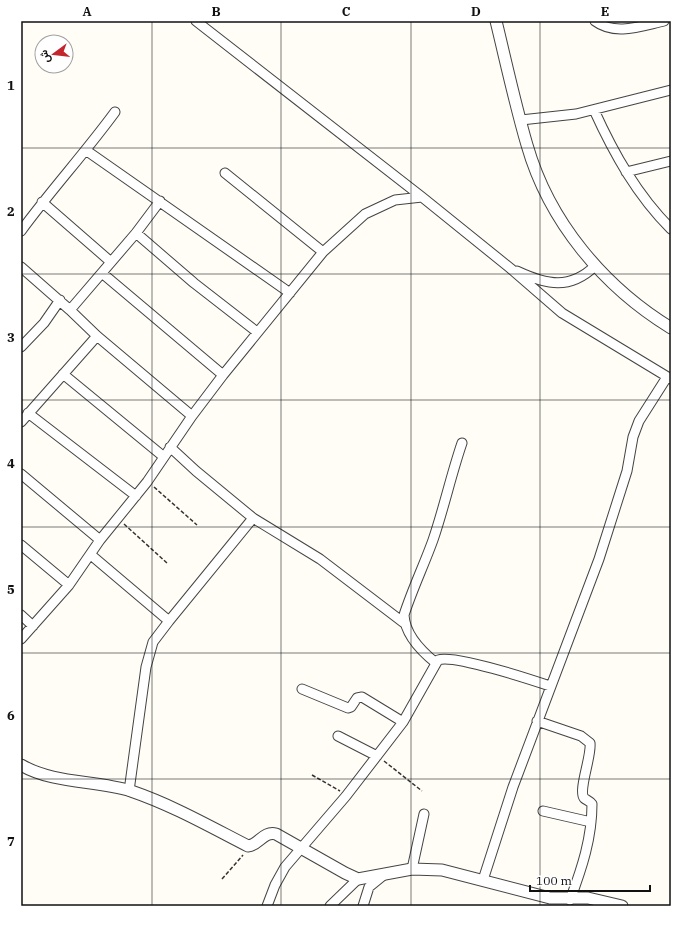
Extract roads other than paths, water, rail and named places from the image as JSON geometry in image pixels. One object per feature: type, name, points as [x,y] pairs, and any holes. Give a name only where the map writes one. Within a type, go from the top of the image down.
[{"type":"street","points":[[196,21],[422,197],[510,268],[562,313],[669,378],[639,421],[633,437],[627,471],[599,559],[568,645],[550,686],[513,787],[483,880]]},
{"type":"street","points":[[496,21],[527,146],[544,190],[567,230],[595,266],[630,300],[671,328]]},
{"type":"street","points":[[595,21],[607,28],[617,30],[664,21]]},
{"type":"street","points":[[521,120],[558,117],[594,110],[671,90]]},
{"type":"street","points":[[594,110],[626,172],[650,206],[671,229]]},
{"type":"street","points":[[21,231],[42,202],[87,150],[115,112]]},
{"type":"street","points":[[87,150],[290,293]]},
{"type":"street","points":[[626,172],[671,161]]},
{"type":"street","points":[[225,173],[323,252]]},
{"type":"street","points":[[21,639],[69,585],[100,540],[147,482],[192,416],[223,375],[323,252],[365,214],[395,200],[422,197]]},
{"type":"street","points":[[70,310],[136,233],[160,201]]},
{"type":"street","points":[[42,202],[111,262]]},
{"type":"street","points":[[136,233],[194,283],[257,332]]},
{"type":"street","points":[[510,268],[536,279],[561,284],[582,278],[595,266]]},
{"type":"street","points":[[21,267],[60,300],[97,336],[192,416]]},
{"type":"street","points":[[102,272],[223,375]]},
{"type":"street","points":[[21,347],[44,323],[60,300]]},
{"type":"street","points":[[21,422],[97,336]]},
{"type":"street","points":[[63,374],[164,457]]},
{"type":"street","points":[[28,413],[136,496]]},
{"type":"street","points":[[404,623],[404,615],[443,509],[449,480],[462,443]]},
{"type":"street","points":[[170,447],[196,471],[253,518],[320,559],[404,623],[413,640],[422,651],[436,663]]},
{"type":"street","points":[[21,474],[100,540]]},
{"type":"street","points":[[129,791],[146,667],[153,642],[253,518]]},
{"type":"street","points":[[21,545],[69,585]]},
{"type":"street","points":[[91,555],[169,621]]},
{"type":"street","points":[[21,616],[33,626]]},
{"type":"street","points":[[267,906],[275,885],[285,867],[346,796],[403,722],[438,660],[448,658],[483,666],[550,686]]},
{"type":"street","points":[[302,689],[348,708],[351,707],[356,698],[362,697],[403,722]]},
{"type":"street","points":[[537,721],[581,736],[590,743],[591,749],[584,776],[583,794],[585,799],[592,804],[591,822],[585,857],[570,900]]},
{"type":"street","points":[[338,736],[377,756]]},
{"type":"street","points":[[21,765],[46,776],[129,791],[180,810],[248,846],[251,846],[264,835],[272,833],[358,879],[372,877],[387,872],[412,869],[442,870],[550,898],[570,900],[588,898],[622,906]]},
{"type":"street","points":[[543,811],[591,822]]},
{"type":"street","points":[[412,869],[424,814]]},
{"type":"street","points":[[363,906],[369,887],[387,872]]},
{"type":"street","points":[[330,906],[358,879]]}]
